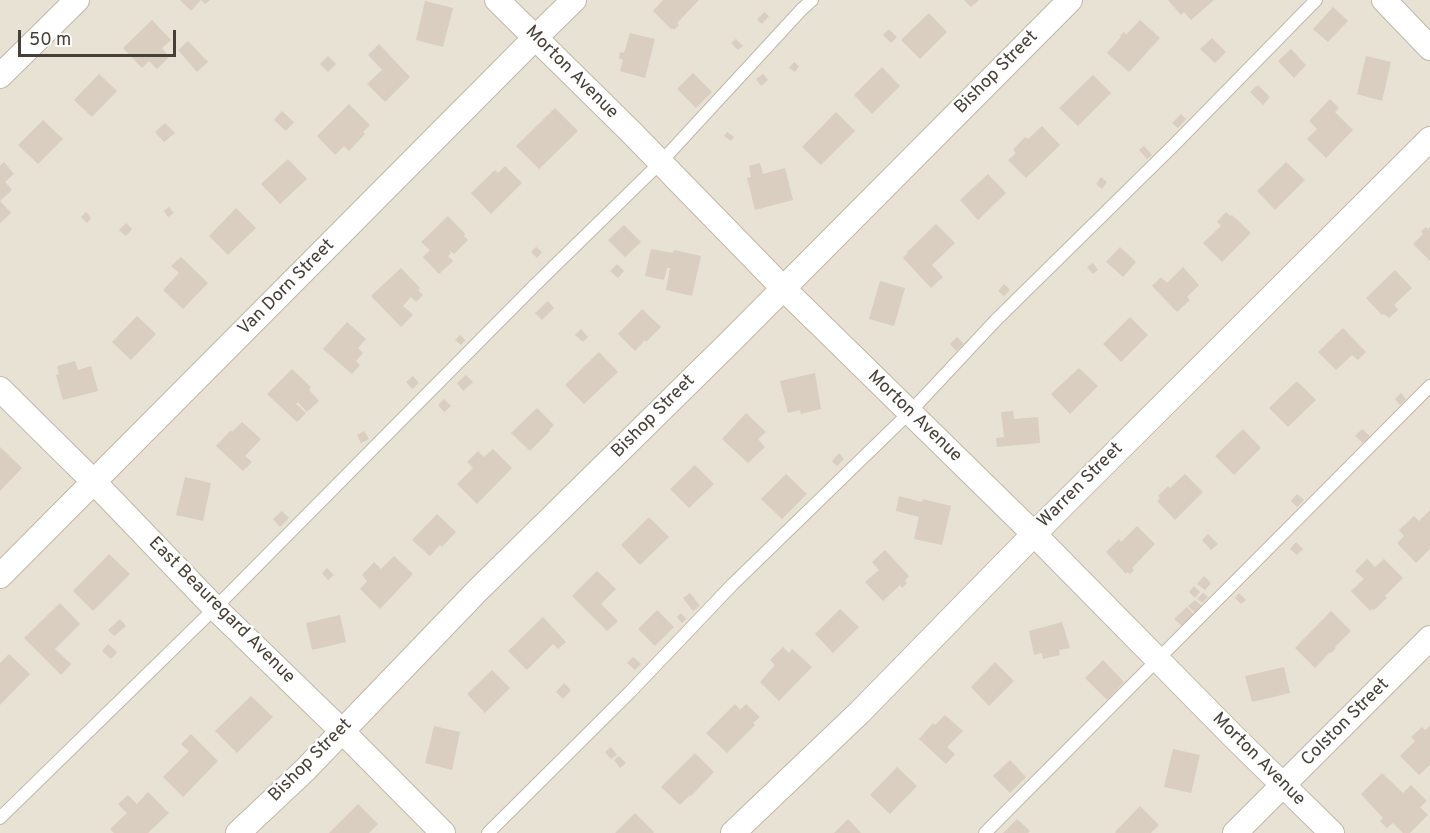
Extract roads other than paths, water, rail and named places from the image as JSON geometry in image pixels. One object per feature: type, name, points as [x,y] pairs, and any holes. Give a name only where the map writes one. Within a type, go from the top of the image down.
[{"type":"street","points":[[0,76],[77,0]]},
{"type":"street","name":"Morton Avenue","points":[[497,0],[783,288],[1034,534],[1332,833]]},
{"type":"street","name":"Van Dorn Street","points":[[0,576],[574,0]]},
{"type":"street","name":"Bishop Street","points":[[237,833],[305,770],[477,591],[730,342],[1070,0]]},
{"type":"street","points":[[1384,0],[1430,48]]},
{"type":"street","name":"Warren Street","points":[[733,833],[860,712],[1034,534],[1430,139]]},
{"type":"street","name":"East Beauregard Avenue","points":[[0,389],[215,608],[443,833]]},
{"type":"street","name":"Colston Street","points":[[1235,833],[1430,638]]},
{"type":"lane","points":[[0,818],[215,608],[535,285],[660,163],[812,0]]},
{"type":"lane","points":[[488,833],[630,692],[732,585],[910,412],[996,320],[1174,145],[1316,0]]},
{"type":"lane","points":[[986,833],[1430,387]]}]
